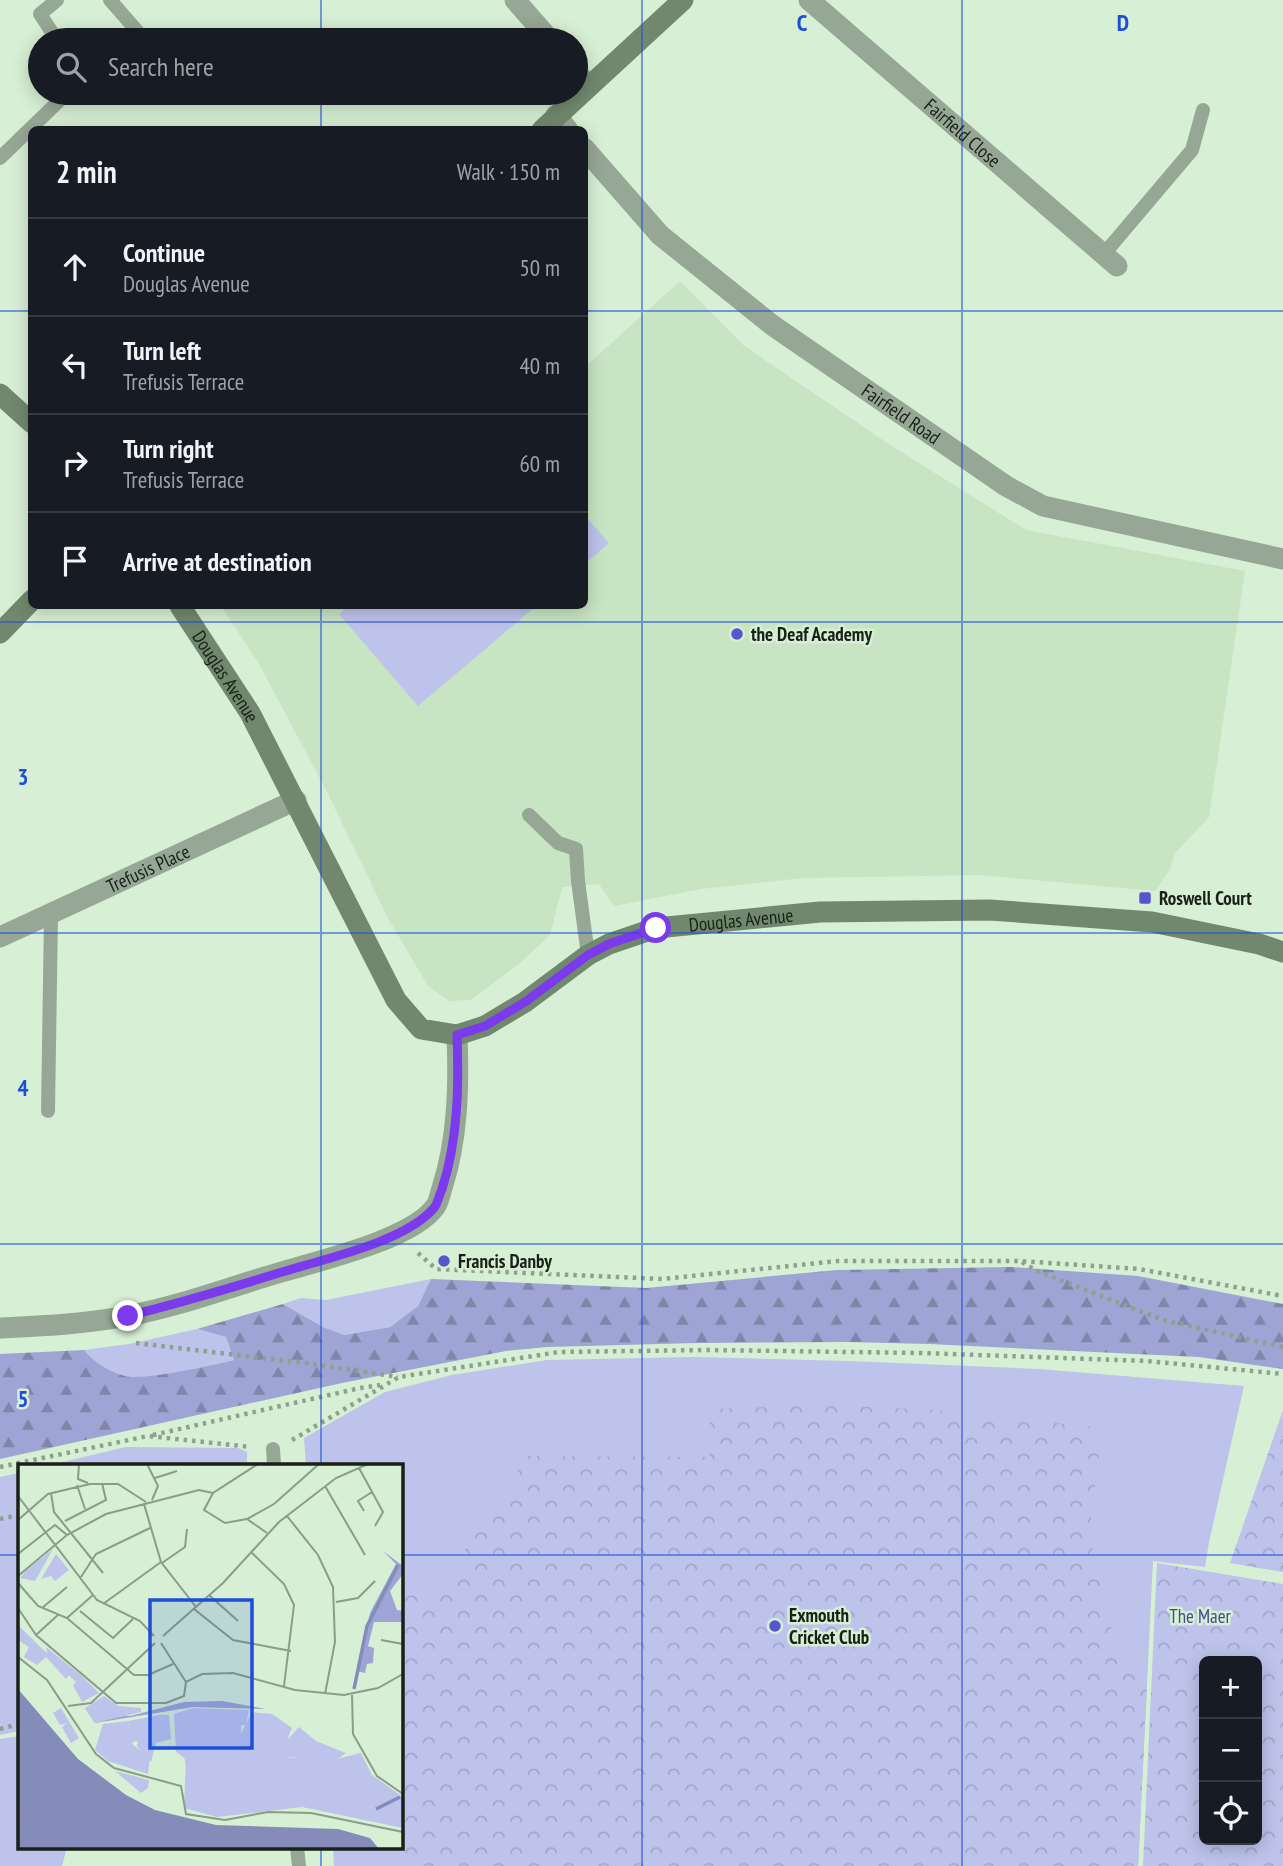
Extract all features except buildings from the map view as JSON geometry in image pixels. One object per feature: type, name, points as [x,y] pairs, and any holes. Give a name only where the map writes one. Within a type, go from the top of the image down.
[{"type":"street","points":[[515,0],[540,28]]},
{"type":"street","points":[[588,73],[683,0]]},
{"type":"street","name":"Fairfield Close","points":[[809,0],[1111,260]]},
{"type":"street","points":[[556,125],[567,105]]},
{"type":"street","name":"Fairfield Road","points":[[588,153],[660,235],[772,325],[1006,486],[1043,506],[1283,559]]},
{"type":"street","points":[[0,394],[28,419]]},
{"type":"street","points":[[0,633],[28,604]]},
{"type":"street","name":"Douglas Avenue","points":[[182,609],[250,713],[396,1000],[421,1029],[457,1035],[485,1026],[525,1002],[588,955],[609,944],[656,928],[820,912],[933,910],[1042,913],[1152,922],[1259,944],[1283,952]]},
{"type":"street","name":"Trefusis Place","points":[[0,937],[296,800]]},
{"type":"street","points":[[0,1328],[81,1323],[128,1316],[207,1296],[349,1253],[419,1221],[435,1207],[446,1177],[459,1077],[457,1035]]},
{"type":"lane","points":[[49,28],[40,14],[57,0]]},
{"type":"lane","points":[[110,0],[134,28]]},
{"type":"lane","points":[[33,126],[55,105]]},
{"type":"lane","points":[[1111,260],[1192,150],[1203,110]]},
{"type":"lane","points":[[0,158],[28,131]]},
{"type":"lane","points":[[528,815],[558,843],[576,849],[588,955]]},
{"type":"lane","points":[[48,1111],[51,915]]},
{"type":"lane","points":[[273,1449],[274,1464]]},
{"type":"lane","points":[[298,1848],[299,1866]]},
{"type":"path","points":[[397,1233],[436,1269],[662,1279],[838,1261],[1020,1261],[1139,1269],[1283,1296]]},
{"type":"path","points":[[1020,1261],[1037,1271],[1163,1320],[1283,1347]]},
{"type":"path","points":[[128,1316],[134,1342],[144,1346],[305,1363],[398,1377],[559,1352],[709,1350],[922,1353],[1147,1361],[1283,1374]]},
{"type":"path","points":[[148,1436],[273,1449],[398,1377]]},
{"type":"path","points":[[18,1464],[385,1384]]},
{"type":"path","points":[[0,1468],[18,1464]]},
{"type":"path","points":[[0,1519],[18,1515]]},
{"type":"path","points":[[0,1729],[18,1724]]},
{"type":"shaded area","name":"the Deaf Academy","points":[[680,281],[743,345],[890,445],[1026,530],[1245,571],[1209,817],[1175,853],[1169,871],[1155,891],[980,875],[804,878],[701,889],[614,906],[599,884],[562,887],[550,935],[520,963],[471,1000],[449,1001],[428,986],[388,918],[326,790],[258,662],[223,609],[588,609],[588,364]]},
{"type":"green space","points":[[588,519],[609,543],[588,561]]},
{"type":"green space","points":[[345,609],[532,609],[418,706],[339,614]]},
{"type":"green space","points":[[1011,1267],[1138,1276],[1283,1304],[1283,1369],[1199,1357],[929,1344],[697,1343],[547,1347],[506,1351],[342,1383],[0,1459],[0,1354],[84,1350],[102,1366],[125,1376],[178,1372],[234,1360],[226,1337],[197,1329],[283,1304],[323,1327],[344,1335],[390,1327],[418,1306],[431,1279],[646,1288],[837,1270]]},
{"type":"green space","points":[[431,1279],[418,1306],[390,1327],[343,1335],[283,1304],[301,1298],[326,1300]]},
{"type":"green space","points":[[197,1329],[226,1337],[234,1360],[178,1372],[134,1377],[107,1369],[84,1350],[129,1344]]},
{"type":"green space","name":"Exmouth Cricket Club","points":[[695,1357],[849,1361],[1039,1369],[1244,1386],[1205,1567],[1153,1561],[1138,1866],[334,1866],[333,1848],[402,1848],[402,1464],[306,1464],[304,1438],[385,1392],[452,1375],[547,1360]]},
{"type":"green space","name":"Exmouth Cricket Club","points":[[829,1405],[935,1410],[1102,1428],[1090,1528],[1093,1553],[1119,1652],[1147,1686],[1138,1866],[403,1866],[396,1848],[402,1848],[402,1598],[440,1587],[528,1456],[709,1457],[710,1409]]},
{"type":"green space","points":[[1283,1410],[1283,1572],[1230,1563]]},
{"type":"green space","points":[[126,1447],[238,1448],[247,1452],[247,1464],[54,1464]]},
{"type":"green space","points":[[18,1473],[18,1731],[0,1735],[0,1477]]},
{"type":"green space","name":"The Maer","points":[[1157,1563],[1283,1584],[1283,1866],[1143,1866]]},
{"type":"green space","points":[[18,1736],[18,1848],[67,1848],[62,1866],[0,1866],[0,1739]]},
{"type":"place","name":"the Deaf Academy","points":[[737,634]]},
{"type":"place","name":"Roswell Court","points":[[1145,898]]},
{"type":"place","name":"Francis Danby","points":[[444,1261]]},
{"type":"place","name":"Exmouth Cricket Club","points":[[775,1626]]},
{"type":"route","points":[[128,1316],[207,1296],[349,1253],[419,1221],[435,1207],[446,1177],[459,1077],[457,1035],[485,1026],[525,1002],[588,955],[609,944],[656,928]]}]
